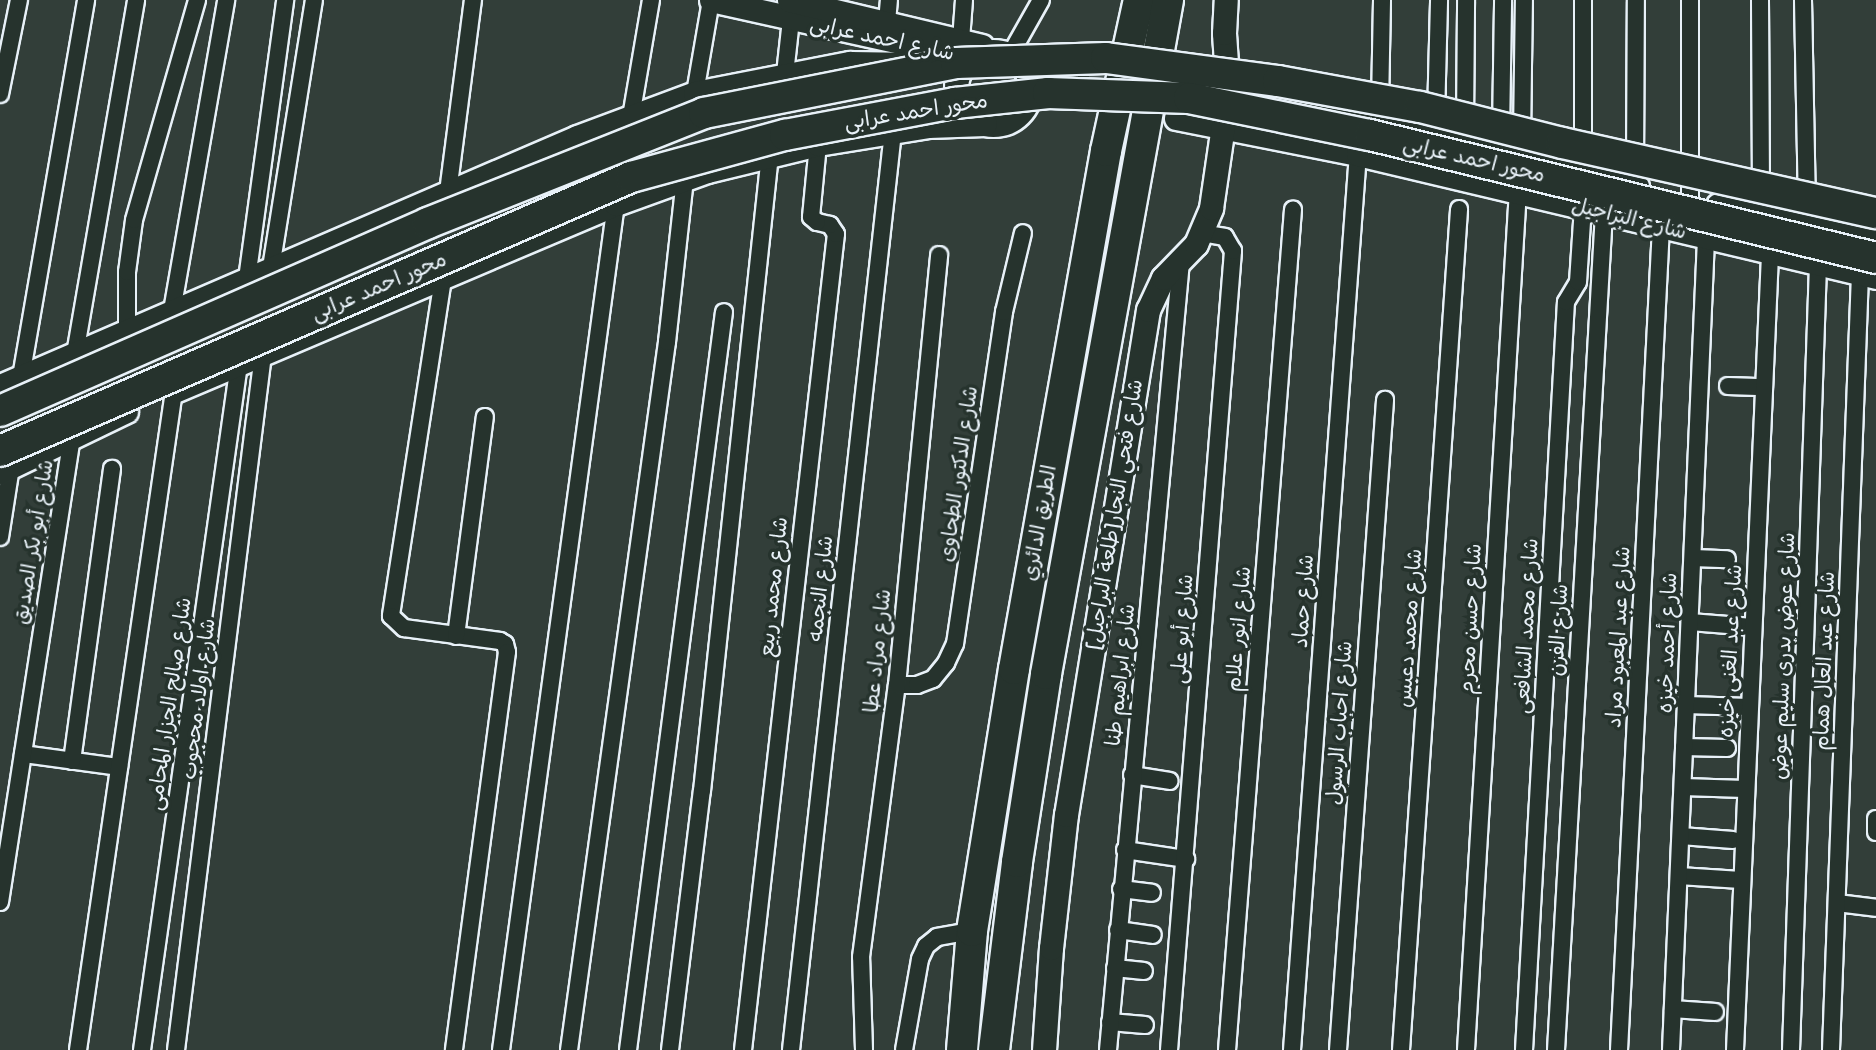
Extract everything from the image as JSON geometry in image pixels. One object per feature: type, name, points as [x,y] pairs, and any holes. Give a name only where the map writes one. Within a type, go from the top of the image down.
[{"type":"highway","name":"الطريق الدائري","points":[[962,1050],[972,931],[1014,669],[1106,151],[1139,0]]},
{"type":"highway","name":"الطريق الدائري","points":[[994,1050],[1017,862],[1046,674],[1167,0]]},
{"type":"highway","name":"محور احمد عرابى","points":[[0,411],[428,223],[704,113],[956,63],[1107,58],[1279,80],[1420,107],[1562,143],[1876,213]]},
{"type":"highway","name":"محور احمد عرابى","points":[[4,463],[631,177],[799,132],[955,103],[1048,93],[1189,97],[1370,135],[1871,269]]},
{"type":"street","points":[[0,94],[19,0]]},
{"type":"street","points":[[10,382],[86,0]]},
{"type":"street","points":[[75,354],[136,0]]},
{"type":"street","points":[[127,331],[127,272],[134,220],[197,0]]},
{"type":"street","points":[[172,312],[226,0]]},
{"type":"street","points":[[247,279],[285,0]]},
{"type":"street","points":[[271,268],[314,0]]},
{"type":"street","points":[[448,192],[473,0]]},
{"type":"street","points":[[631,117],[651,0]]},
{"type":"street","points":[[695,93],[711,0]]},
{"type":"street","name":"شارع احمد عرابى","points":[[711,0],[790,10],[888,11],[964,55]]},
{"type":"street","points":[[964,0],[964,55],[956,85],[959,102],[970,117],[985,124]]},
{"type":"street","points":[[1010,58],[1041,0]]},
{"type":"street","name":"شارع فتحي النجار[طلعة البراجيل]","points":[[1044,1050],[1051,948],[1066,815],[1148,310],[1157,285],[1181,262],[1202,233],[1211,208],[1228,92],[1224,33],[1226,0]]},
{"type":"street","points":[[1380,121],[1382,0]]},
{"type":"street","points":[[1436,134],[1439,0]]},
{"type":"street","points":[[1464,140],[1466,0]]},
{"type":"street","points":[[1503,0],[1511,151]]},
{"type":"street","points":[[1511,151],[1524,0]]},
{"type":"street","points":[[1583,0],[1583,170]]},
{"type":"street","points":[[1635,185],[1636,0]]},
{"type":"street","points":[[1690,0],[1690,199]]},
{"type":"street","points":[[1760,0],[1761,214]]},
{"type":"street","points":[[1803,0],[1807,225]]},
{"type":"street","points":[[785,74],[790,10]]},
{"type":"street","name":"شارع احمد عرابى","points":[[790,10],[855,33],[964,55]]},
{"type":"street","points":[[850,63],[856,43],[855,33]]},
{"type":"street","points":[[10,382],[448,192],[695,93],[850,63],[964,55],[1010,58],[1049,70]]},
{"type":"street","points":[[0,537],[4,463],[72,437],[174,391],[616,204],[685,178],[818,144],[928,126],[1001,124],[1013,120],[1037,101],[1030,83],[1010,58]]},
{"type":"street","name":"شارع البراجيل","points":[[1184,84],[1380,121],[1511,151],[1690,199],[1876,240]]},
{"type":"street","name":"شارع البراجيل","points":[[1176,118],[1223,125],[1358,154],[1770,254],[1818,264],[1871,269]]},
{"type":"street","name":"شارع النجمه","points":[[791,1050],[893,132]]},
{"type":"street","name":"شارع محمد ربيع","points":[[743,1050],[835,234],[830,225],[817,222],[811,217],[818,144]]},
{"type":"street","name":"شارع حماد","points":[[1292,1050],[1358,154]]},
{"type":"street","points":[[670,1050],[702,790],[770,155]]},
{"type":"street","points":[[569,1050],[665,356],[685,178]]},
{"type":"street","name":"شارع حسن محرم","points":[[1466,1050],[1518,191]]},
{"type":"street","points":[[501,1050],[616,204]]},
{"type":"street","name":"شارع محمد دعبس","points":[[1401,1050],[1459,209]]},
{"type":"street","name":"شارع انور علام","points":[[1227,1050],[1293,210]]},
{"type":"street","name":"شارع محمد الشافعى","points":[[1524,1050],[1566,302],[1578,282],[1594,210]]},
{"type":"street","name":"شارع الفرن","points":[[1556,1050],[1594,210]]},
{"type":"street","name":"شارع عبد المعبود مراد","points":[[1619,1050],[1661,227]]},
{"type":"street","name":"شارع الدكتور الطحاوى","points":[[897,685],[917,685],[933,680],[946,663],[955,644],[1004,312],[1023,233]]},
{"type":"street","name":"شارع أبو على","points":[[1170,1050],[1233,251],[1225,237],[1202,233]]},
{"type":"street","name":"شارع أحمد خيزه","points":[[1671,1050],[1706,238]]},
{"type":"street","name":"شارع عبد الغنى خيزه","points":[[1735,1050],[1770,254]]},
{"type":"street","name":"شارع مراد عطا","points":[[864,1050],[862,957],[897,685],[939,255]]},
{"type":"street","name":"شارع ابراهيم طنا","points":[[1108,1050],[1181,262]]},
{"type":"street","name":"شارع عوض بدرى سليم عوض","points":[[1791,1050],[1818,264]]},
{"type":"street","name":"شارع عبد العال همام","points":[[1831,1050],[1871,269]]},
{"type":"street","points":[[443,279],[390,605],[391,616],[404,628],[500,641],[505,644],[507,663],[454,1050]]},
{"type":"street","points":[[628,1050],[724,312]]},
{"type":"street","name":"شارع اولاد محجوب","points":[[176,1050],[263,354]]},
{"type":"street","name":"شارع صالح الجزار المحامى","points":[[142,1050],[239,364]]},
{"type":"street","points":[[1727,386],[1764,387]]},
{"type":"street","points":[[78,1050],[174,391]]},
{"type":"street","name":"شارع احباب الرسول","points":[[1338,1050],[1385,400]]},
{"type":"street","points":[[456,636],[485,417]]},
{"type":"street","name":"شارع أبو بكر الصديق","points":[[0,902],[72,437]]},
{"type":"street","points":[[72,761],[111,469]]},
{"type":"street","points":[[1693,558],[1727,559]]},
{"type":"street","points":[[1690,622],[1753,627]]},
{"type":"street","points":[[1686,705],[1749,707]]},
{"type":"street","points":[[1685,747],[1727,748]]},
{"type":"street","points":[[23,754],[119,767]]},
{"type":"street","points":[[1132,775],[1170,781]]},
{"type":"street","points":[[1683,787],[1745,789]]},
{"type":"street","points":[[1876,819],[1876,832]]},
{"type":"street","points":[[1681,836],[1733,840]]},
{"type":"street","points":[[1125,850],[1186,859]]},
{"type":"street","points":[[1679,876],[1741,880]]},
{"type":"street","points":[[1121,889],[1152,893]]},
{"type":"street","points":[[1837,903],[1876,908]]},
{"type":"street","points":[[1118,930],[1153,935]]},
{"type":"street","points":[[904,1050],[920,959],[926,946],[937,937],[972,931]]},
{"type":"street","points":[[1115,968],[1144,971]]},
{"type":"street","points":[[1673,1009],[1715,1012]]},
{"type":"street","points":[[1110,1022],[1145,1025]]},
{"type":"tunnel","points":[[1055,71],[1135,79]]}]
